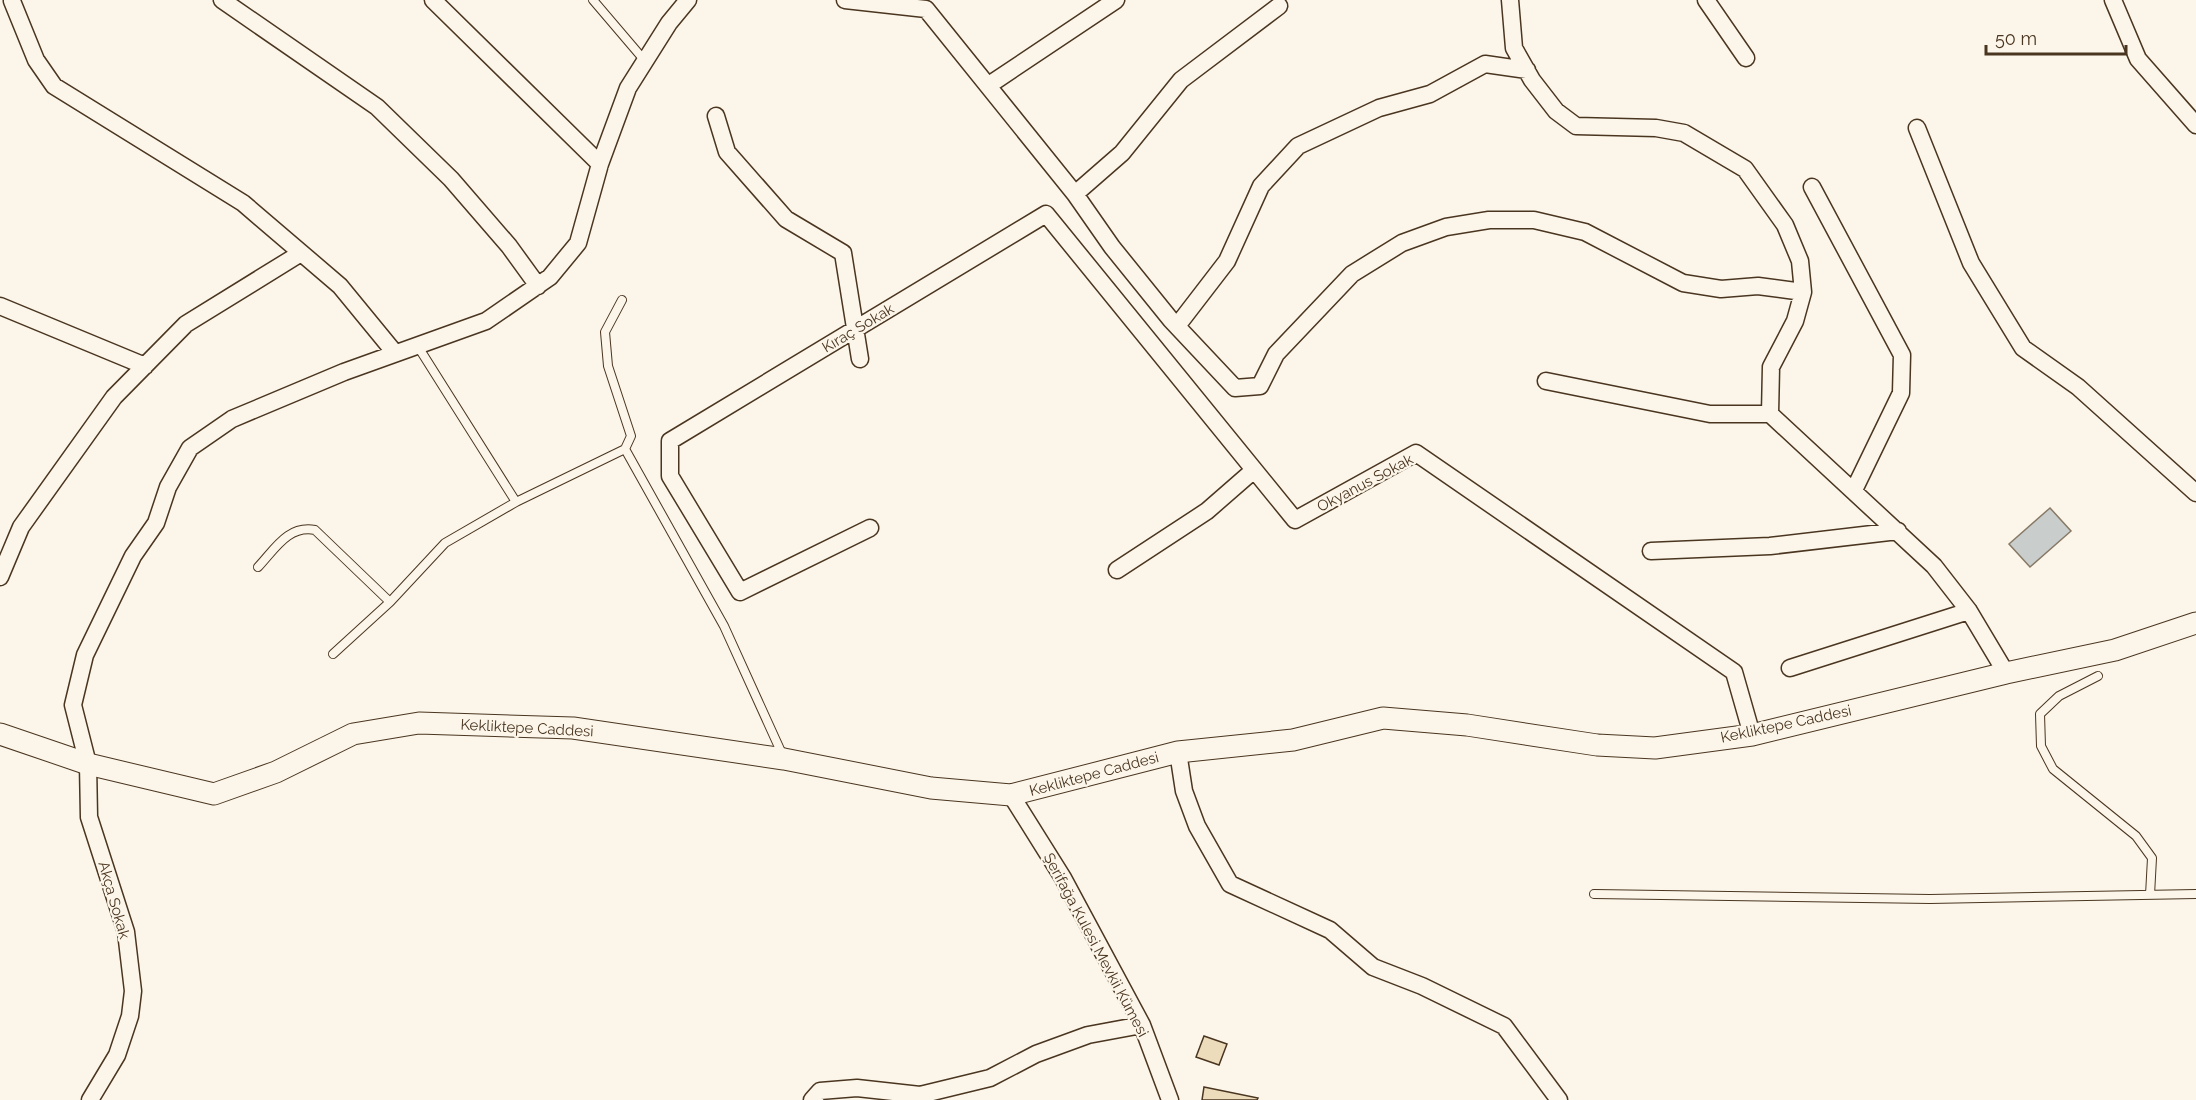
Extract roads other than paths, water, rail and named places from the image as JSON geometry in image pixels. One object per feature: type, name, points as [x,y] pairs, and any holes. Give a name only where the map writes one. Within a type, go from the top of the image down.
[{"type":"street","points":[[222,0],[377,108],[451,179],[509,246],[538,286]]},
{"type":"street","points":[[433,0],[600,164]]},
{"type":"street","name":"Akça Sokak","points":[[90,1100],[117,1055],[130,1016],[133,992],[126,932],[89,817],[88,764],[73,705],[85,655],[133,556],[156,523],[168,487],[190,448],[232,419],[395,353],[486,321],[550,277],[578,243],[600,164],[628,88],[669,23],[688,0]]},
{"type":"street","points":[[845,0],[929,4],[1112,247],[1177,326],[1236,388],[1260,386],[1276,354],[1352,274],[1401,243],[1446,226],[1489,220],[1534,220],[1585,232],[1683,283],[1722,289],[1758,286],[1803,292]]},
{"type":"street","points":[[989,85],[1116,0]]},
{"type":"street","points":[[1510,0],[1514,48],[1556,111],[1576,126],[1656,128],[1684,132],[1745,169],[1785,225],[1800,261],[1803,292],[1795,321],[1771,367],[1770,414]]},
{"type":"street","points":[[1706,0],[1746,58]]},
{"type":"street","points":[[2113,0],[2139,59],[2196,125]]},
{"type":"street","points":[[10,2],[36,60],[54,86],[243,203],[340,286],[395,353]]},
{"type":"street","points":[[1074,194],[1122,153],[1181,80],[1279,6]]},
{"type":"street","points":[[1177,326],[1227,261],[1261,186],[1298,146],[1379,108],[1430,94],[1485,64],[1527,70]]},
{"type":"street","points":[[716,116],[727,152],[786,219],[843,253],[857,328],[860,358]]},
{"type":"street","points":[[1917,129],[1971,263],[2023,348],[2078,387],[2196,494]]},
{"type":"street","points":[[1812,188],[1902,355],[1901,393],[1854,490]]},
{"type":"street","name":"Kıraç Sokak","points":[[870,528],[740,592],[670,476],[670,441],[1046,214]]},
{"type":"street","name":"Okyanus Sokak","points":[[1046,214],[1295,520],[1416,453],[1734,672],[1752,735]]},
{"type":"street","points":[[0,577],[21,527],[114,397],[186,324],[302,253]]},
{"type":"street","points":[[0,306],[145,366]]},
{"type":"street","points":[[1546,381],[1710,414],[1770,414],[1934,566],[1969,611],[2006,673]]},
{"type":"street","points":[[1117,570],[1207,511],[1254,470]]},
{"type":"street","points":[[1651,551],[1770,546],[1898,531]]},
{"type":"street","points":[[1790,668],[1969,611]]},
{"type":"street","name":"Kekliktepe Caddesi","points":[[0,734],[88,764],[214,794],[276,772],[354,734],[419,723],[573,728],[784,759],[931,788],[1011,795],[1178,752],[1293,740],[1383,718],[1467,725],[1597,745],[1655,748],[1752,735],[2006,673],[2115,650],[2196,623]]},
{"type":"street","points":[[1178,752],[1184,791],[1197,826],[1230,884],[1330,930],[1373,967],[1422,986],[1504,1026],[1559,1100]]},
{"type":"street","name":"Şerifağa Kulesi Mevkii Kümesi","points":[[1011,795],[1064,878],[1142,1025],[1170,1100]]},
{"type":"street","points":[[812,1100],[820,1091],[857,1088],[920,1095],[990,1078],[1035,1054],[1088,1035],[1142,1025]]},
{"type":"lane","points":[[593,0],[645,61]]},
{"type":"lane","points":[[333,654],[390,602],[445,543],[516,502],[625,449],[631,436],[608,366],[605,332],[622,300]]},
{"type":"lane","points":[[417,345],[516,502]]},
{"type":"lane","points":[[625,449],[724,626],[784,759]]},
{"type":"lane","points":[[258,567],[289,534],[301,527],[315,530],[390,602]]},
{"type":"lane","points":[[2098,676],[2059,696],[2040,714],[2041,746],[2053,769],[2136,836],[2152,858],[2150,895]]},
{"type":"lane","points":[[1594,894],[1930,900],[2196,894]]}]
